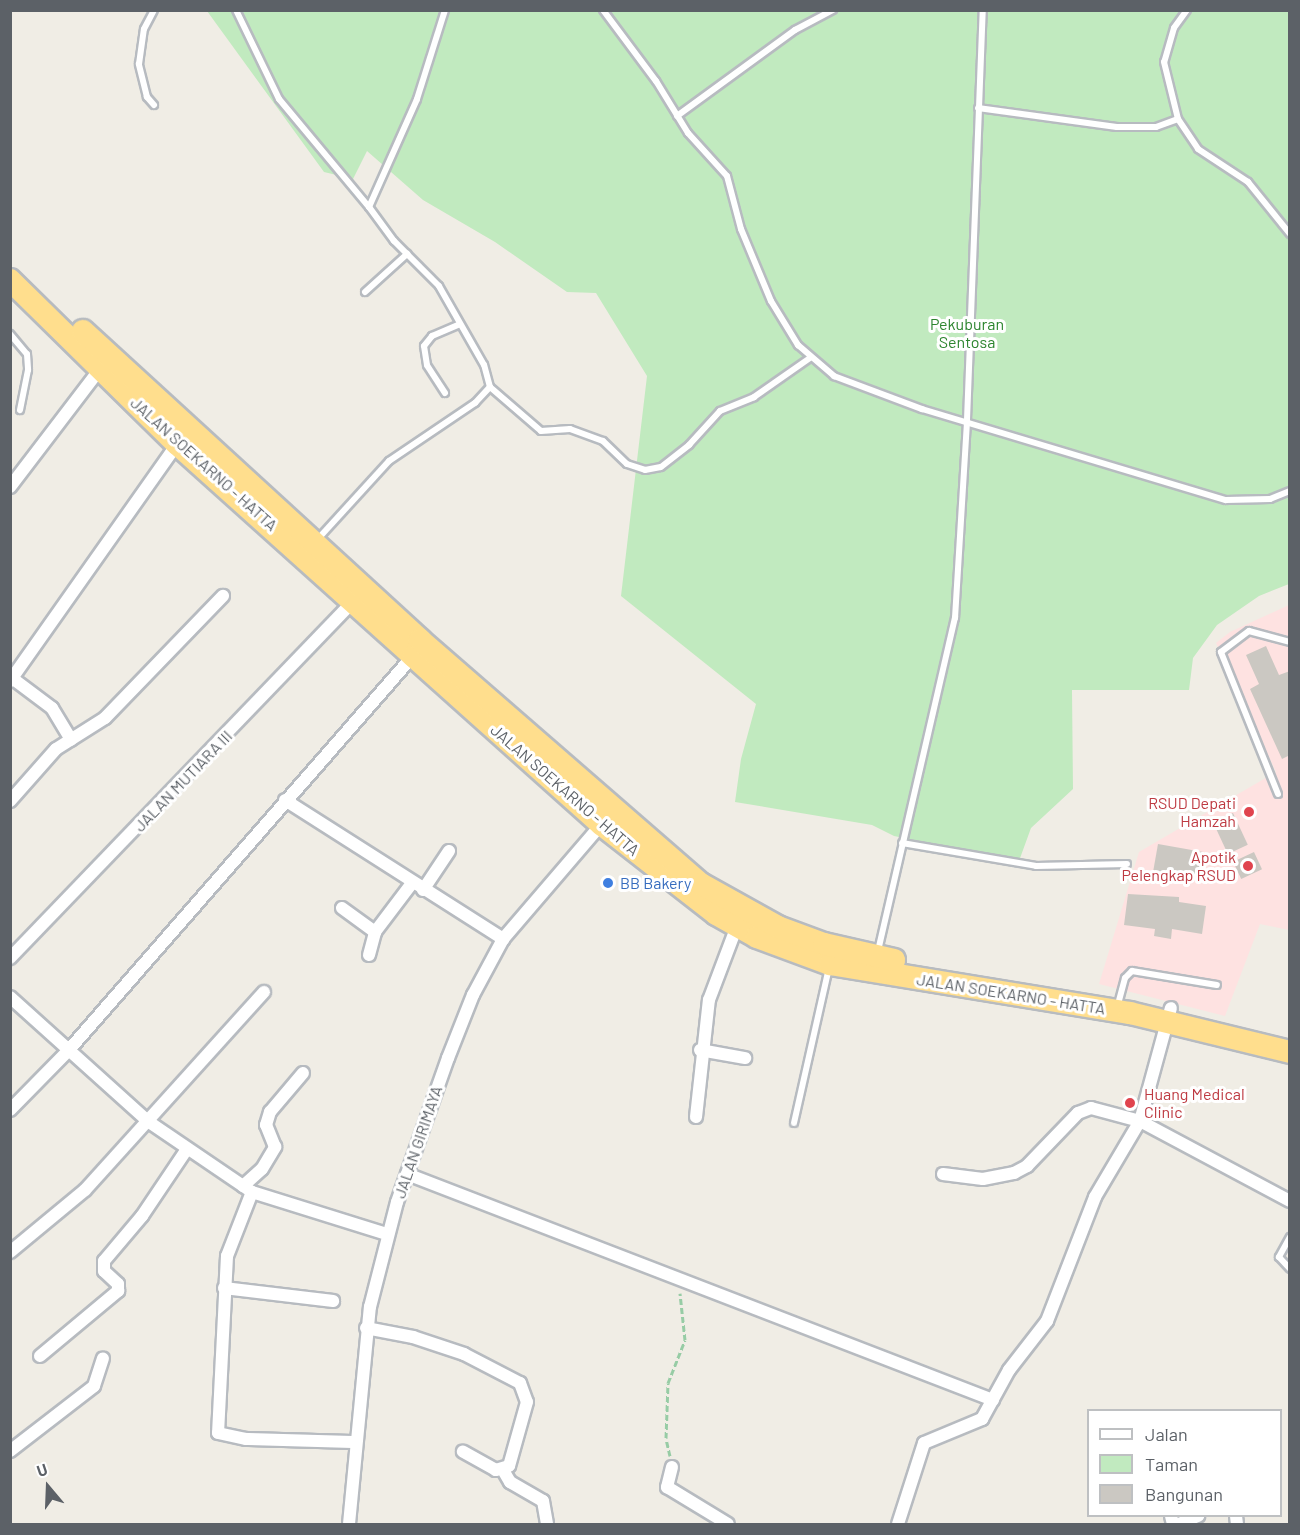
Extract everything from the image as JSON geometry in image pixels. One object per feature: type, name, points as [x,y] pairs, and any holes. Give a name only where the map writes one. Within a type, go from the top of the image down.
[{"type":"highway","name":"JALAN SOEKARNO - HATTA","points":[[10,262],[72,331],[100,369],[177,444],[413,656],[608,817],[722,898],[778,927],[877,957],[1290,1037]]},
{"type":"highway","name":"JALAN SOEKARNO - HATTA","points":[[10,280],[72,331],[314,543],[608,817],[681,890],[737,926],[830,964],[1118,1004]]},
{"type":"highway","name":"JALAN SOEKARNO - HATTA","points":[[1168,1014],[1290,1052]]},
{"type":"street","points":[[10,487],[100,369]]},
{"type":"street","points":[[71,740],[52,708],[11,679],[177,444]]},
{"type":"street","points":[[10,801],[56,749],[105,718],[223,596]]},
{"type":"street","name":"JALAN MUTIARA III","points":[[10,958],[352,601]]},
{"type":"street","points":[[10,1110],[68,1051],[413,656]]},
{"type":"street","points":[[285,800],[417,887],[503,939]]},
{"type":"street","name":"JALAN GIRIMAYA","points":[[349,1524],[366,1328],[387,1234],[448,1058],[473,995],[503,939],[608,817]]},
{"type":"street","points":[[369,955],[375,932],[449,851]]},
{"type":"street","points":[[342,908],[375,932]]},
{"type":"street","points":[[696,1117],[700,1050],[709,1000],[737,926]]},
{"type":"street","points":[[10,1252],[85,1190],[149,1122],[264,992]]},
{"type":"street","points":[[10,998],[149,1122],[248,1189],[387,1234]]},
{"type":"street","points":[[898,1524],[924,1443],[978,1422],[1019,1355],[1047,1321],[1095,1197],[1140,1121],[1168,1014]]},
{"type":"street","points":[[700,1050],[745,1058]]},
{"type":"street","points":[[303,1073],[270,1112],[266,1125],[274,1148],[248,1189],[227,1256],[218,1433],[246,1439],[355,1442]]},
{"type":"street","points":[[943,1173],[983,1179],[1021,1170],[1085,1109],[1140,1121],[1290,1201]]},
{"type":"street","points":[[40,1356],[118,1291],[118,1284],[104,1271],[104,1261],[142,1216],[187,1149]]},
{"type":"street","points":[[407,1174],[993,1400]]},
{"type":"street","points":[[224,1288],[333,1301]]},
{"type":"street","points":[[366,1328],[413,1337],[444,1347],[520,1383],[527,1402],[512,1462],[503,1470]]},
{"type":"street","points":[[10,1451],[94,1386],[103,1358]]},
{"type":"street","points":[[463,1452],[503,1470],[510,1482],[543,1501],[547,1524]]},
{"type":"street","points":[[672,1467],[666,1480],[669,1488],[728,1524]]},
{"type":"street","points":[[1179,1524],[1194,1517]]},
{"type":"lane","points":[[154,10],[144,29],[139,64],[147,97],[154,105]]},
{"type":"lane","points":[[236,10],[279,99],[407,254],[439,286],[484,365],[490,387],[541,431],[570,429],[603,441],[627,464],[645,470],[661,467],[689,445],[720,411],[754,397],[810,358]]},
{"type":"lane","points":[[369,207],[417,99],[445,10]]},
{"type":"lane","points":[[603,10],[677,116],[727,176],[757,274],[798,345],[810,358],[834,376],[967,420],[1226,500],[1270,499],[1290,491]]},
{"type":"lane","points":[[677,116],[795,30],[833,10]]},
{"type":"lane","points":[[877,957],[955,618],[967,420],[983,10]]},
{"type":"lane","points":[[1187,10],[1174,27],[1164,62],[1178,119],[1198,149],[1248,182],[1290,234]]},
{"type":"lane","points":[[978,108],[1117,127],[1156,127],[1178,119]]},
{"type":"lane","points":[[365,292],[407,254]]},
{"type":"lane","points":[[445,393],[427,365],[424,346],[432,336],[460,324]]},
{"type":"lane","points":[[10,334],[27,354],[28,370],[20,410]]},
{"type":"lane","points":[[314,543],[389,461],[475,403],[490,387]]},
{"type":"lane","points":[[1278,794],[1221,652],[1249,632],[1290,642]]},
{"type":"lane","points":[[902,843],[1036,866],[1127,864]]},
{"type":"lane","points":[[794,1123],[830,964]]},
{"type":"lane","points":[[1118,1004],[1127,972],[1132,971],[1217,985]]},
{"type":"lane","points":[[1290,1237],[1279,1257],[1290,1269]]},
{"type":"path","points":[[672,1467],[666,1438],[668,1383],[685,1340],[678,1280]]},
{"type":"shaded area","name":"RSUD Depati Hamzah","points":[[1289,605],[1289,930],[1260,924],[1225,1016],[1099,984],[1139,852],[1276,772],[1216,643],[1230,632]]},
{"type":"green space","name":"Pekuburan Sentosa","points":[[207,11],[1289,11],[1289,584],[1259,596],[1217,625],[1193,658],[1189,690],[1072,690],[1073,789],[1031,828],[1019,861],[894,836],[872,825],[735,802],[741,759],[756,704],[621,596],[647,376],[596,293],[567,292],[495,242],[423,200],[367,151],[353,179],[324,172]]},
{"type":"building","points":[[1266,646],[1279,675],[1290,671],[1290,755],[1282,759],[1250,689],[1259,684],[1246,655]]},
{"type":"building","points":[[1233,813],[1248,845],[1228,854],[1213,822]]},
{"type":"building","points":[[1158,844],[1207,853],[1202,880],[1153,872]]},
{"type":"building","name":"Apotik Pelengkap RSUD","points":[[1254,852],[1262,869],[1241,879],[1233,862]]},
{"type":"building","points":[[1128,894],[1179,897],[1179,902],[1206,906],[1202,934],[1172,929],[1171,939],[1154,936],[1155,929],[1124,925]]},
{"type":"place","name":"RSUD Depati Hamzah","points":[[1249,812]]},
{"type":"place","name":"Apotik Pelengkap RSUD","points":[[1248,866]]},
{"type":"place","name":"BB Bakery","points":[[608,883]]},
{"type":"place","name":"Huang Medical Clinic","points":[[1130,1103]]}]
